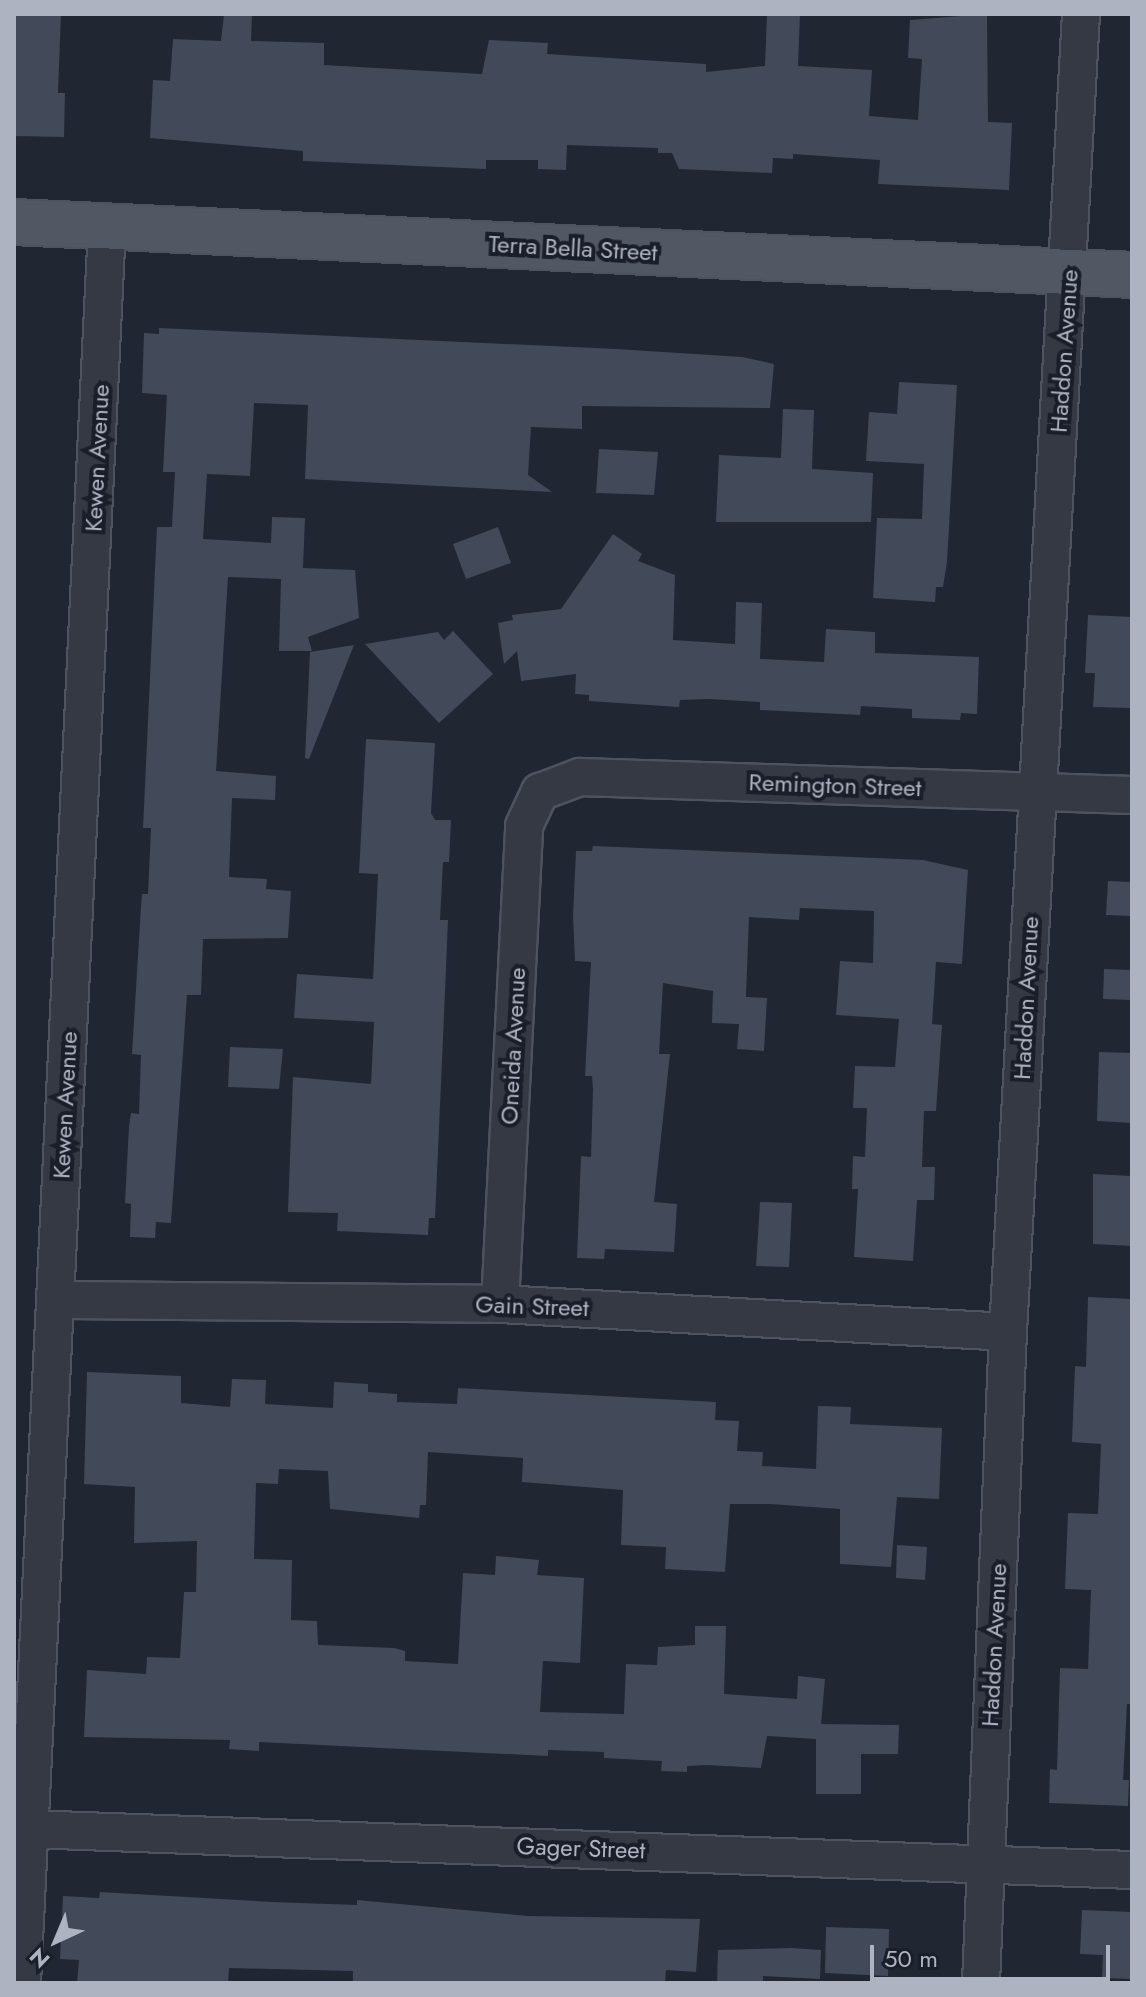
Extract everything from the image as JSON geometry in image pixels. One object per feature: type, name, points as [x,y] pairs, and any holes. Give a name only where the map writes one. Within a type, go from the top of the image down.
[{"type":"main road","name":"Terra Bella Street","points":[[14,222],[1132,275]]},
{"type":"street","name":"Haddon Avenue","points":[[981,1983],[1008,1332],[1037,792],[1070,272],[1081,14]]},
{"type":"street","name":"Kewen Avenue","points":[[22,1983],[107,227]]},
{"type":"street","name":"Remington Street","points":[[540,792],[580,777],[1132,795]]},
{"type":"street","name":"Oneida Avenue","points":[[500,1304],[524,826],[540,792]]},
{"type":"street","name":"Gain Street","points":[[55,1300],[500,1304],[1008,1332]]},
{"type":"street","name":"Gager Street","points":[[29,1829],[984,1862],[1132,1870]]},
{"type":"building","points":[[14,14],[61,14],[58,93],[65,93],[64,137],[14,136]]},
{"type":"building","points":[[224,14],[252,14],[251,41],[324,43],[324,65],[482,74],[489,40],[548,43],[547,54],[706,64],[706,72],[765,66],[767,14],[800,14],[798,66],[872,70],[869,116],[918,120],[922,59],[908,58],[910,20],[987,14],[988,122],[1012,123],[1009,190],[878,184],[880,160],[793,154],[793,159],[773,158],[772,173],[679,169],[672,153],[658,153],[658,148],[567,145],[566,170],[538,169],[538,160],[486,160],[486,169],[303,161],[303,151],[150,138],[153,80],[170,81],[173,39],[221,41]]},
{"type":"building","points":[[159,328],[616,349],[742,357],[774,364],[770,408],[582,406],[582,429],[531,427],[528,475],[552,492],[305,479],[308,405],[254,403],[250,476],[207,474],[203,539],[271,543],[272,517],[305,518],[303,568],[355,570],[359,618],[308,637],[312,651],[279,651],[281,579],[228,577],[216,771],[276,776],[275,800],[232,798],[229,877],[267,879],[266,889],[291,891],[288,938],[203,939],[201,995],[187,995],[171,1223],[156,1222],[155,1238],[130,1237],[131,1204],[125,1203],[131,1113],[139,1114],[141,1055],[132,1054],[142,894],[148,894],[151,828],[143,828],[157,527],[172,527],[175,472],[163,472],[167,395],[142,393],[144,333],[159,334]]},
{"type":"building","points":[[899,382],[957,385],[947,562],[943,587],[936,587],[935,602],[873,598],[877,518],[922,519],[924,464],[866,461],[869,412],[897,414]]},
{"type":"building","points":[[783,409],[814,410],[812,469],[873,473],[871,522],[716,522],[719,455],[781,458]]},
{"type":"building","points":[[599,449],[658,452],[654,495],[596,493]]},
{"type":"building","points":[[498,527],[511,563],[466,579],[453,544]]},
{"type":"building","points":[[613,534],[642,554],[638,561],[675,575],[673,640],[735,644],[736,602],[762,603],[760,659],[824,662],[826,629],[875,632],[875,653],[979,657],[977,714],[961,713],[960,720],[912,718],[912,709],[861,706],[860,715],[760,710],[760,702],[709,699],[680,700],[679,707],[589,701],[589,695],[575,694],[576,674],[521,681],[517,651],[504,664],[498,623],[513,620],[512,615],[561,609]]},
{"type":"building","points":[[1088,615],[1132,617],[1132,708],[1093,707],[1095,673],[1085,673]]},
{"type":"building","points":[[453,631],[493,674],[439,723],[365,644],[438,632],[444,640]]},
{"type":"building","points":[[354,645],[309,759],[305,758],[310,652]]},
{"type":"building","points":[[366,739],[435,743],[431,813],[435,820],[451,820],[449,862],[443,862],[440,920],[448,920],[435,1218],[429,1218],[428,1235],[337,1231],[338,1213],[288,1212],[293,1077],[371,1084],[374,1022],[294,1018],[297,974],[373,979],[378,874],[359,873]]},
{"type":"building","points":[[593,846],[923,860],[968,870],[962,964],[936,962],[932,1024],[942,1025],[936,1111],[924,1111],[922,1167],[935,1167],[934,1200],[917,1200],[913,1261],[854,1257],[858,1189],[852,1189],[853,1156],[865,1157],[867,1108],[853,1108],[855,1066],[895,1067],[899,1019],[836,1015],[840,961],[873,963],[874,911],[800,908],[799,920],[749,917],[746,997],[767,998],[764,1051],[737,1049],[739,1024],[712,1023],[713,991],[663,983],[659,1054],[670,1054],[654,1202],[677,1204],[674,1252],[605,1249],[604,1259],[577,1258],[581,1156],[591,1157],[593,1089],[592,1076],[585,1076],[591,962],[575,961],[573,916],[576,851],[592,851]]},
{"type":"building","points":[[1108,881],[1132,882],[1132,916],[1106,915]]},
{"type":"building","points":[[1104,969],[1132,970],[1132,1000],[1103,999]]},
{"type":"building","points":[[230,1047],[283,1049],[279,1089],[228,1087]]},
{"type":"building","points":[[1099,1052],[1132,1053],[1132,1123],[1097,1121]]},
{"type":"building","points":[[1093,1174],[1132,1176],[1132,1246],[1093,1244]]},
{"type":"building","points":[[760,1202],[792,1203],[789,1267],[756,1266]]},
{"type":"building","points":[[1088,1297],[1132,1299],[1132,1704],[1127,1704],[1123,1780],[1129,1780],[1128,1806],[1049,1803],[1050,1769],[1057,1770],[1060,1668],[1088,1669],[1091,1590],[1065,1589],[1068,1513],[1098,1514],[1101,1444],[1072,1442],[1075,1366],[1086,1367]]},
{"type":"building","points":[[87,1372],[181,1376],[181,1403],[230,1407],[232,1379],[266,1380],[265,1404],[333,1408],[334,1382],[368,1384],[368,1392],[397,1394],[397,1402],[457,1404],[458,1388],[716,1402],[715,1420],[739,1421],[737,1451],[763,1452],[762,1466],[816,1469],[818,1406],[851,1407],[850,1424],[942,1428],[939,1499],[897,1497],[891,1567],[840,1564],[840,1509],[730,1504],[725,1572],[665,1569],[666,1547],[621,1545],[623,1490],[522,1482],[523,1458],[428,1452],[426,1505],[420,1505],[419,1518],[330,1509],[328,1471],[279,1469],[278,1484],[256,1483],[254,1559],[292,1560],[291,1620],[317,1621],[318,1645],[394,1648],[405,1651],[405,1661],[458,1664],[463,1573],[495,1575],[496,1556],[539,1560],[537,1575],[584,1578],[580,1663],[543,1661],[540,1712],[624,1714],[626,1664],[657,1665],[658,1647],[695,1645],[695,1626],[726,1626],[724,1694],[797,1699],[798,1676],[825,1679],[821,1724],[899,1725],[898,1754],[861,1754],[861,1794],[816,1794],[816,1739],[767,1736],[761,1768],[687,1766],[687,1772],[661,1771],[662,1761],[604,1758],[604,1752],[548,1750],[548,1756],[259,1742],[259,1751],[229,1749],[230,1740],[84,1737],[87,1670],[146,1674],[147,1657],[180,1658],[184,1592],[196,1592],[197,1541],[134,1543],[135,1487],[84,1484]]},
{"type":"building","points":[[897,1545],[927,1547],[925,1580],[896,1578]]},
{"type":"building","points":[[100,1892],[357,1905],[357,1900],[528,1916],[700,1919],[696,1972],[666,1970],[665,1983],[353,1983],[353,1971],[229,1968],[228,1983],[77,1983],[79,1960],[60,1959],[63,1896],[99,1898]]},
{"type":"building","points":[[1082,1910],[1132,1912],[1132,1979],[1102,1978],[1103,1955],[1080,1954]]},
{"type":"building","points":[[826,1927],[889,1929],[888,1976],[825,1973]]},
{"type":"building","points":[[718,1950],[821,1950],[820,1979],[763,1976],[763,1983],[717,1983]]}]
